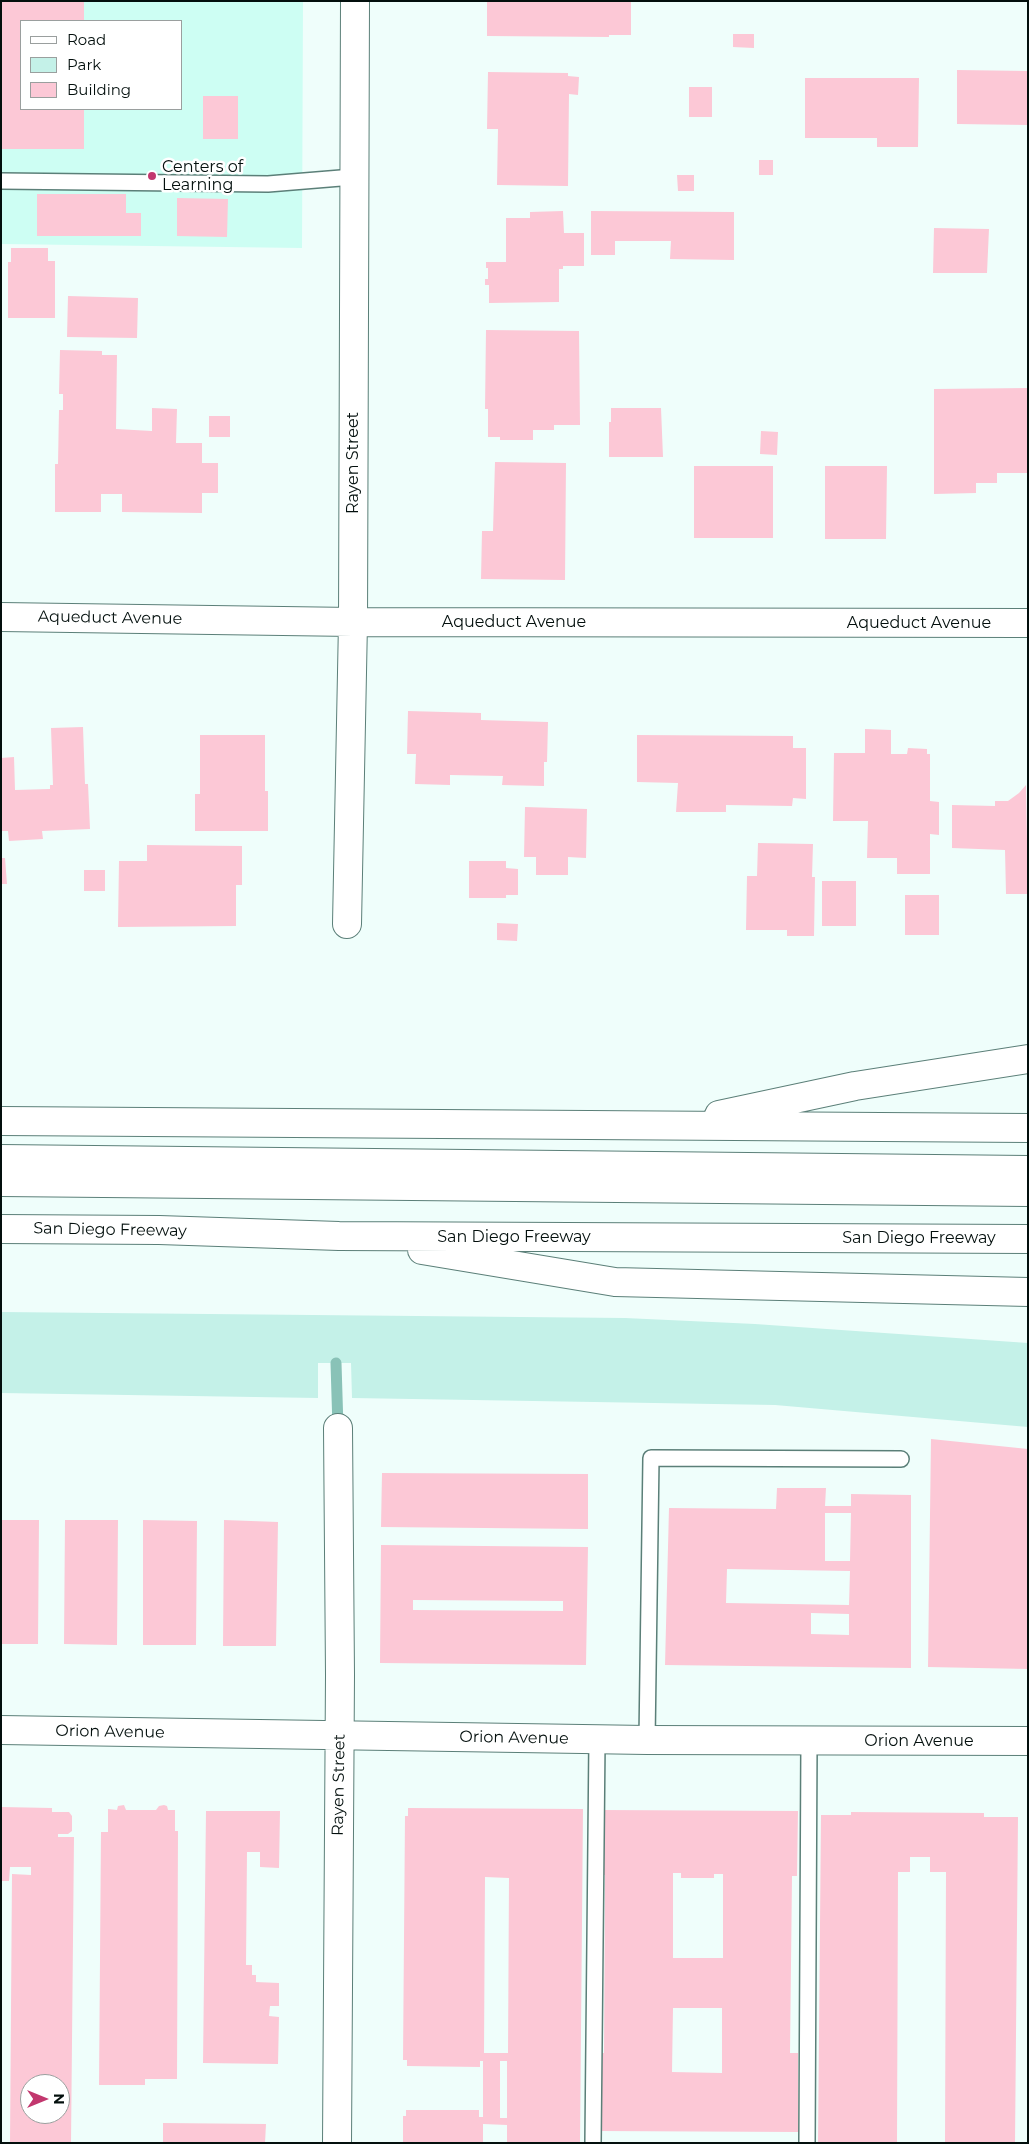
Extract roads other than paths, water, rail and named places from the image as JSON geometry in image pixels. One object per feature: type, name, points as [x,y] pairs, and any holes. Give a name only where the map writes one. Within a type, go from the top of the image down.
[{"type":"main road","name":"Rayen Street","points":[[347,924],[353,622],[355,1]]},
{"type":"main road","name":"Aqueduct Avenue","points":[[1,617],[353,622],[1028,623]]},
{"type":"main road","points":[[670,1126],[855,1086],[1028,1059]]},
{"type":"main road","points":[[1,1121],[1028,1128]]},
{"type":"main road","points":[[1,1159],[1028,1170]]},
{"type":"main road","points":[[1,1182],[1028,1192]]},
{"type":"main road","name":"San Diego Freeway","points":[[1,1229],[159,1230],[339,1236],[1028,1238]]},
{"type":"main road","points":[[339,1236],[615,1282],[1028,1292]]},
{"type":"main road","name":"Rayen Street","points":[[336,2143],[339,1734],[338,1428]]},
{"type":"main road","name":"Orion Avenue","points":[[1,1730],[339,1734],[597,1740],[1028,1740]]},
{"type":"lane","points":[[1,181],[268,184],[353,177]]},
{"type":"lane","points":[[647,1740],[651,1458],[901,1458]]},
{"type":"lane","points":[[593,2143],[597,1740]]},
{"type":"lane","points":[[807,2143],[809,1740]]},
{"type":"waterway","points":[[336,1363],[338,1428]]},
{"type":"place","name":"Centers of Learning","points":[[152,176]]}]
